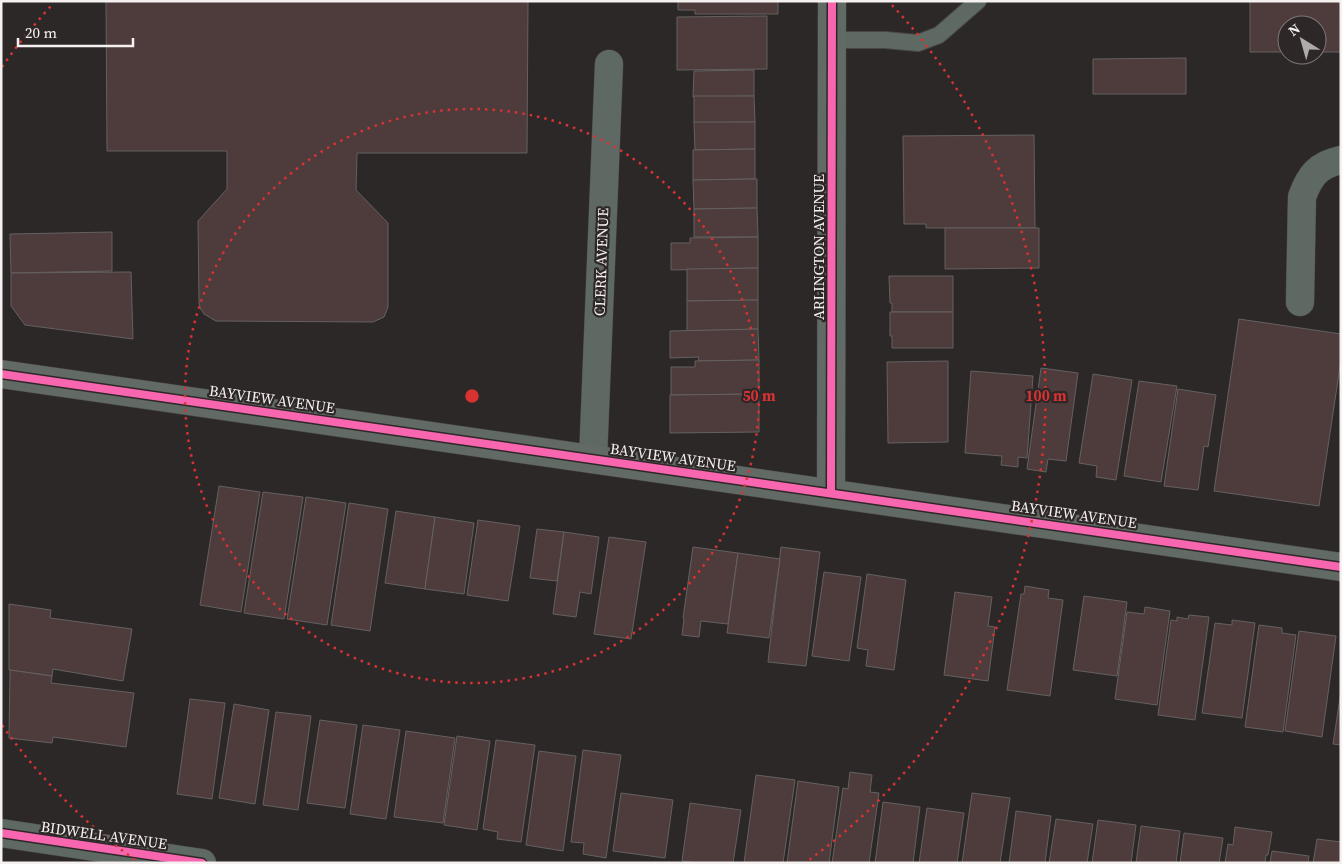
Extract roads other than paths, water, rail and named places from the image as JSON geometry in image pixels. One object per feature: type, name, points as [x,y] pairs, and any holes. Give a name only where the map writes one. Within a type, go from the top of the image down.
[{"type":"street","name":"ARLINGTON AVENUE","points":[[831,493],[832,1]]},
{"type":"street","name":"CLERK AVENUE","points":[[593,459],[609,64]]},
{"type":"street","points":[[1300,302],[1302,197],[1307,183],[1316,171],[1329,163],[1341,160]]},
{"type":"street","name":"BAYVIEW AVENUE","points":[[1,374],[1341,567]]},
{"type":"street","name":"BIDWELL AVENUE","points":[[1,833],[202,863]]},
{"type":"lane","points":[[832,40],[885,40],[918,43],[939,35],[978,1]]}]
